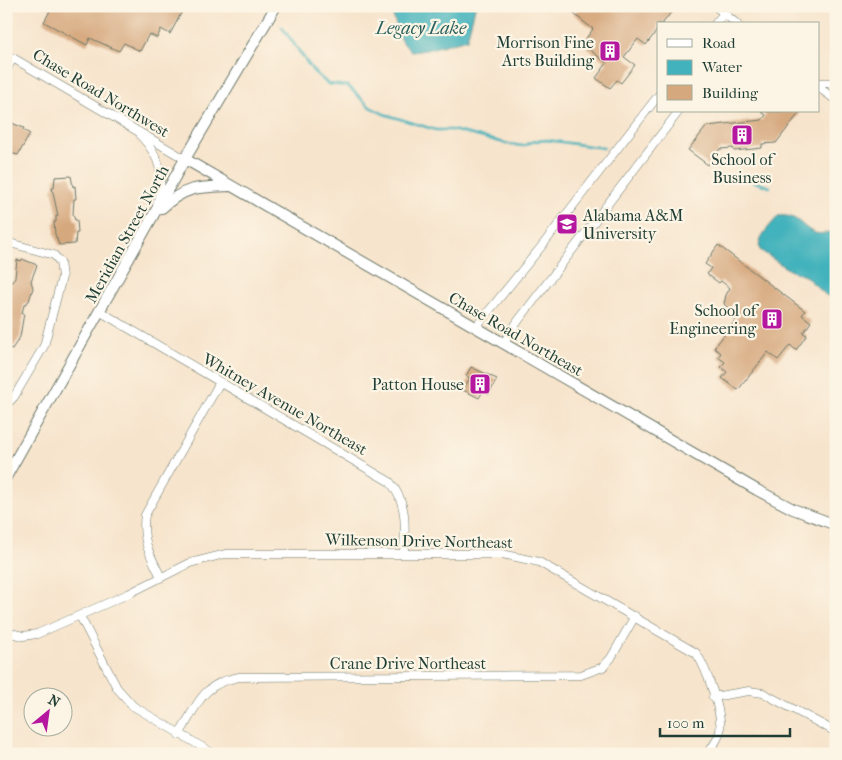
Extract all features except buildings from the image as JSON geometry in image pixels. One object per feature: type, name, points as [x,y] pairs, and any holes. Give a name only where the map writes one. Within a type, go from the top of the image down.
[{"type":"street","name":"Meridian Street North","points":[[6,477],[186,159],[276,6]]},
{"type":"street","points":[[715,6],[734,22]]},
{"type":"street","points":[[717,22],[724,14]]},
{"type":"street","name":"Chase Road Northwest","points":[[6,70],[13,58],[186,159]]},
{"type":"street","points":[[820,82],[836,83]]},
{"type":"street","points":[[820,88],[836,100]]},
{"type":"street","points":[[475,328],[541,248],[657,97]]},
{"type":"street","points":[[503,344],[518,321],[678,112]]},
{"type":"street","points":[[134,129],[150,146],[160,169],[162,182],[154,216]]},
{"type":"street","name":"Chase Road Northeast","points":[[186,159],[757,490],[793,509],[836,525]]},
{"type":"street","points":[[154,216],[173,197],[187,190],[200,186],[230,186]]},
{"type":"street","points":[[6,242],[54,255],[62,267],[62,277],[44,346],[14,398],[6,405]]},
{"type":"street","name":"Whitney Avenue Northeast","points":[[101,312],[390,482],[400,493],[404,506],[404,553]]},
{"type":"street","points":[[161,577],[142,531],[145,515],[220,382]]},
{"type":"street","name":"Wilkenson Drive Northeast","points":[[6,632],[23,636],[37,634],[80,616],[190,563],[225,554],[404,553],[502,554],[519,556],[539,562],[696,653],[708,677],[720,729],[714,746],[706,754]]},
{"type":"street","points":[[80,616],[117,688],[125,698],[134,706],[179,735],[214,754]]},
{"type":"street","name":"Crane Drive Northeast","points":[[179,735],[208,690],[224,680],[240,677],[581,675],[603,667],[611,658],[635,616]]},
{"type":"street","points":[[713,697],[749,691],[763,693],[836,732]]},
{"type":"water","name":"Legacy Lake","points":[[390,6],[475,6],[475,8],[467,39],[412,52],[401,41]]},
{"type":"water","points":[[778,216],[791,217],[815,233],[836,230],[836,294],[827,296],[805,276],[789,270],[760,250],[759,245],[762,236]]},
{"type":"waterway","points":[[282,27],[313,71],[328,84],[348,86],[370,107],[384,114],[436,130],[452,130],[509,144],[523,146],[534,141],[547,140],[604,148]]},
{"type":"waterway","points":[[752,181],[770,187]]},
{"type":"place","name":"Morrison Fine Arts Building","points":[[610,51]]},
{"type":"place","name":"School of Business","points":[[742,135]]},
{"type":"place","name":"Alabama A&M University","points":[[567,224]]},
{"type":"place","name":"School of Engineering","points":[[772,319]]},
{"type":"place","name":"Patton House","points":[[480,384]]}]
